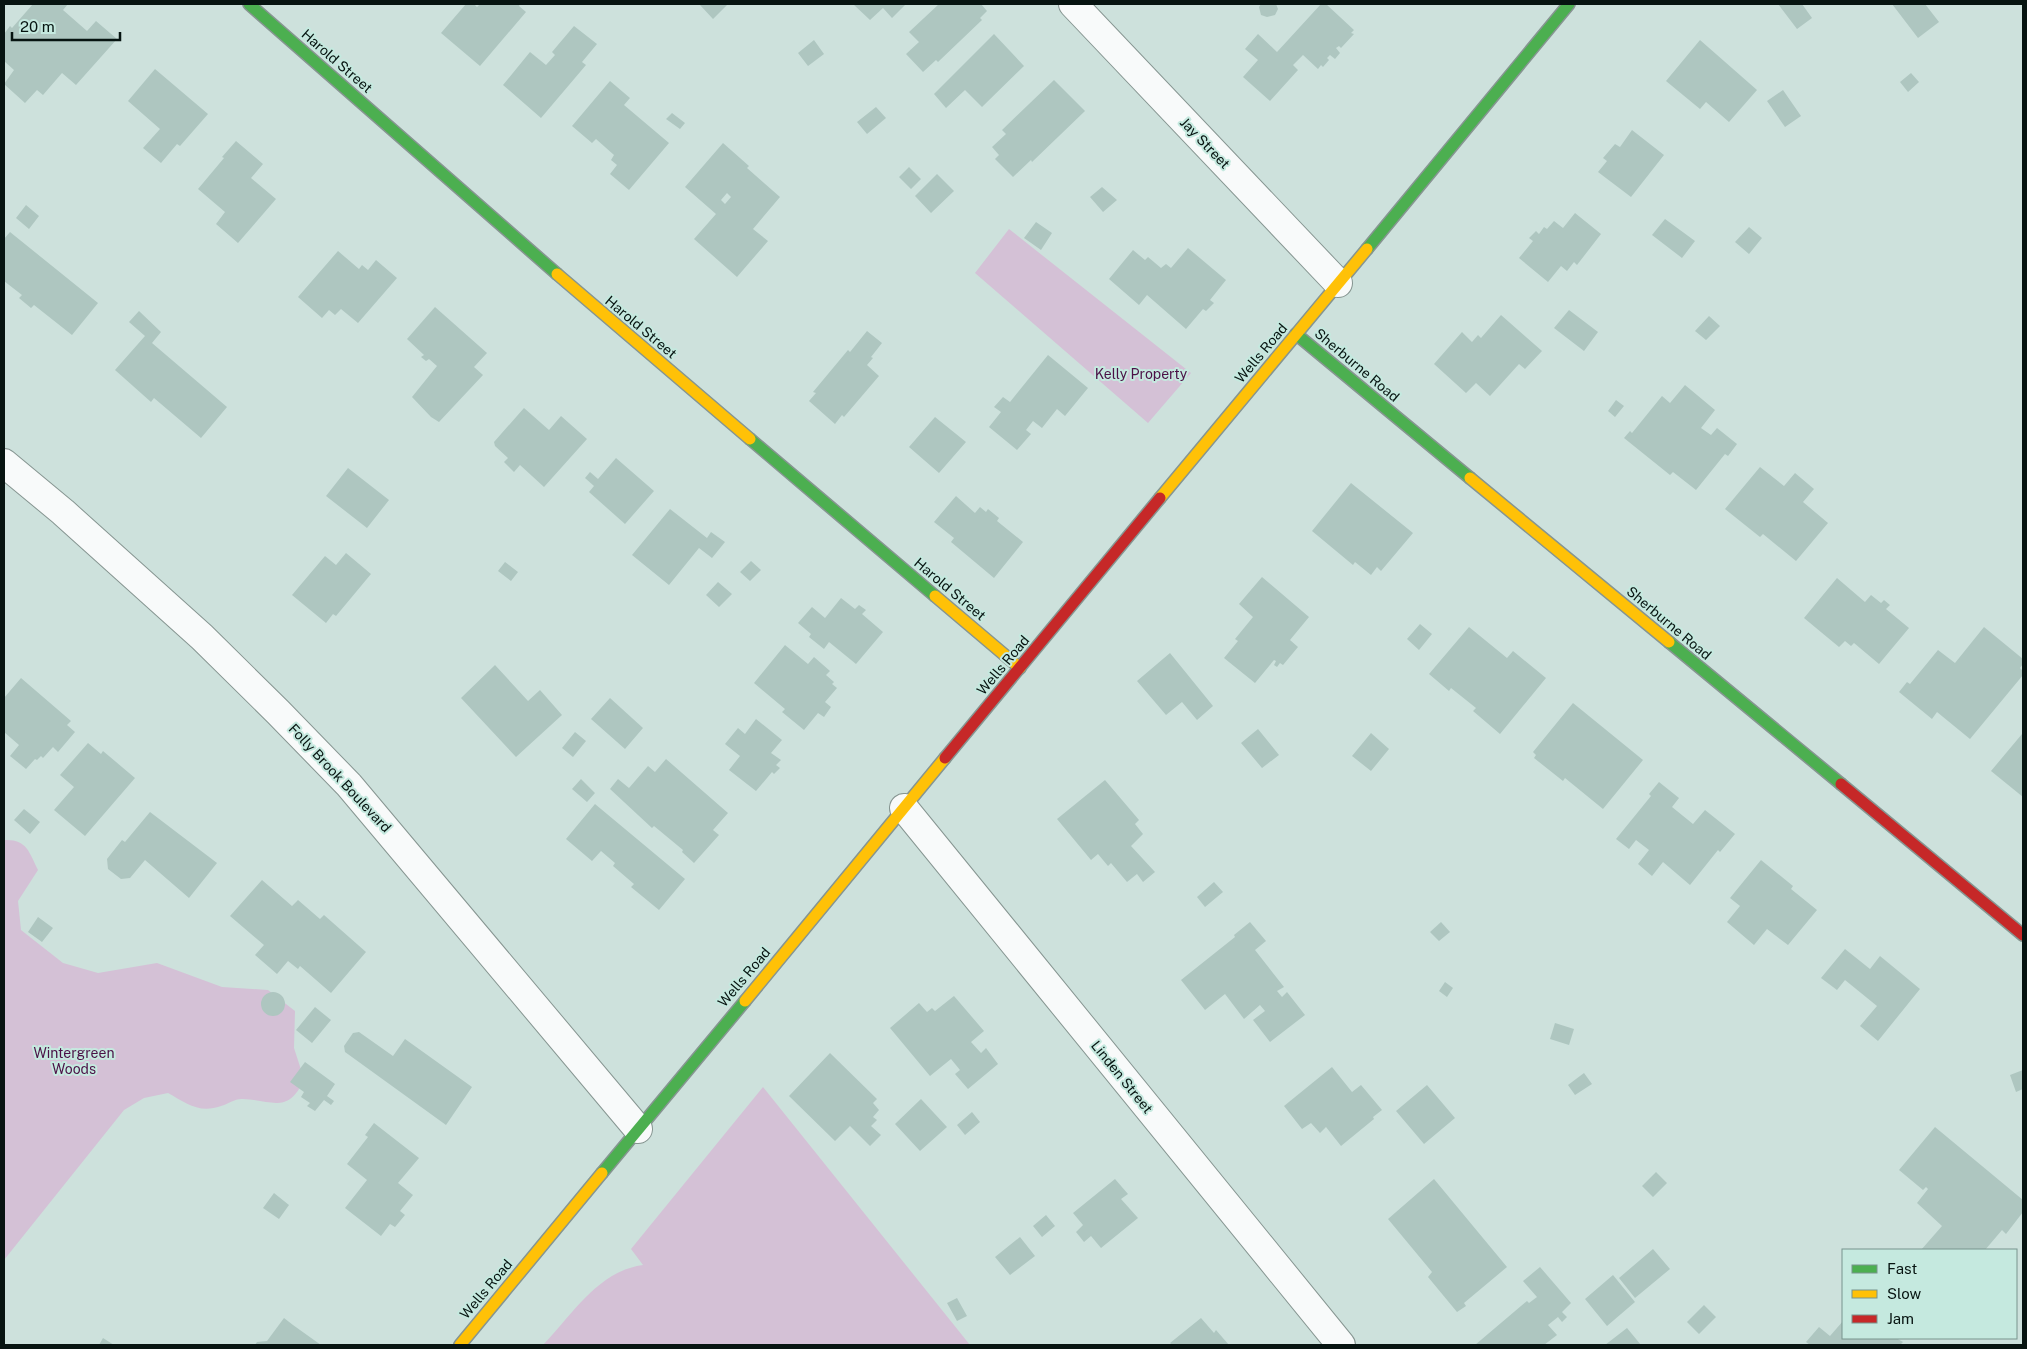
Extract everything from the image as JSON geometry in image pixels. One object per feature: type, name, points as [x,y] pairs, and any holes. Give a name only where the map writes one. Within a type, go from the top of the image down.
[{"type":"street","name":"Harold Street","points":[[249,4],[596,308],[1020,668]]},
{"type":"street","name":"Jay Street","points":[[1073,4],[1338,283]]},
{"type":"street","name":"Wells Road","points":[[460,1345],[1569,4]]},
{"type":"street","name":"Sherburne Road","points":[[1296,334],[2023,935]]},
{"type":"street","name":"Folly Brook Boulevard","points":[[4,463],[63,512],[202,638],[278,712],[349,786],[638,1129]]},
{"type":"street","name":"Linden Street","points":[[904,808],[1342,1345]]},
{"type":"green space","name":"Kelly Property","points":[[1009,229],[1191,373],[1148,423],[975,273]]},
{"type":"green space","name":"Wintergreen Woods","points":[[4,840],[12,840],[22,844],[29,852],[38,870],[18,901],[21,930],[63,963],[98,973],[157,963],[222,987],[268,990],[295,1011],[294,1048],[304,1079],[292,1097],[278,1103],[240,1099],[206,1109],[187,1104],[168,1093],[144,1098],[124,1110],[4,1260]]},
{"type":"green space","points":[[763,1087],[970,1345],[543,1345],[599,1285],[627,1269],[643,1265],[631,1249]]},
{"type":"building","points":[[33,4],[68,4],[63,10],[87,31],[96,21],[117,39],[76,85],[62,73],[43,95],[37,90],[25,103],[4,84],[14,70],[4,61],[4,34],[10,26],[12,28]]},
{"type":"building","points":[[466,4],[474,4],[477,7],[480,4],[520,4],[519,6],[526,12],[480,66],[441,33]]},
{"type":"building","points":[[701,4],[728,4],[713,19]]},
{"type":"building","points":[[853,4],[906,4],[892,18],[883,8],[870,20]]},
{"type":"building","points":[[939,4],[981,4],[987,11],[980,18],[982,20],[938,62],[936,60],[923,72],[906,54],[919,42],[909,32]]},
{"type":"building","points":[[1261,4],[1276,4],[1278,9],[1275,15],[1267,17],[1261,15],[1259,7]]},
{"type":"building","points":[[1321,4],[1326,4],[1354,30],[1351,33],[1354,34],[1341,48],[1339,46],[1336,48],[1340,53],[1335,59],[1330,55],[1327,58],[1329,60],[1323,67],[1321,65],[1318,69],[1303,55],[1293,65],[1298,70],[1270,101],[1243,77],[1258,60],[1245,49],[1258,34],[1277,52]]},
{"type":"building","points":[[1778,4],[1802,4],[1812,18],[1797,29]]},
{"type":"building","points":[[1892,4],[1925,4],[1939,22],[1918,38]]},
{"type":"building","points":[[574,26],[597,44],[582,62],[586,65],[541,118],[503,85],[530,52],[546,65],[555,55],[552,52]]},
{"type":"building","points":[[994,34],[1024,66],[982,107],[965,90],[946,108],[934,94]]},
{"type":"building","points":[[814,40],[824,54],[808,66],[798,53]]},
{"type":"building","points":[[1700,40],[1757,90],[1729,122],[1706,102],[1700,109],[1666,81]]},
{"type":"building","points":[[155,69],[208,114],[180,146],[177,144],[161,163],[143,148],[160,129],[128,101]]},
{"type":"building","points":[[1911,73],[1919,82],[1908,92],[1900,82]]},
{"type":"building","points":[[1054,80],[1085,111],[1032,162],[1031,160],[1013,177],[995,159],[999,155],[992,147],[1006,134],[1002,130]]},
{"type":"building","points":[[610,81],[630,98],[624,105],[669,143],[629,190],[610,174],[617,165],[611,160],[614,155],[596,139],[592,143],[572,126]]},
{"type":"building","points":[[1783,90],[1801,116],[1785,127],[1767,101]]},
{"type":"building","points":[[876,107],[886,118],[867,134],[857,122]]},
{"type":"building","points":[[672,113],[685,123],[680,129],[666,119]]},
{"type":"building","points":[[1632,130],[1664,155],[1631,197],[1598,172],[1607,161],[1603,158],[1615,144],[1620,147]]},
{"type":"building","points":[[236,141],[263,164],[251,178],[276,199],[238,243],[216,224],[225,212],[198,189]]},
{"type":"building","points":[[723,143],[749,166],[747,168],[780,197],[753,229],[768,241],[737,277],[694,239],[716,214],[685,187]],"holes":[[[727,193],[731,197],[725,204],[721,200]]]},
{"type":"building","points":[[909,167],[921,179],[911,189],[899,177]]},
{"type":"building","points":[[937,174],[954,191],[931,213],[915,196]]},
{"type":"building","points":[[1102,187],[1117,200],[1103,212],[1090,197]]},
{"type":"building","points":[[26,205],[39,216],[29,229],[16,218]]},
{"type":"building","points":[[1575,213],[1601,234],[1577,265],[1574,262],[1567,271],[1561,266],[1548,282],[1519,258],[1533,241],[1529,238],[1536,231],[1539,234],[1544,227],[1547,229],[1554,221],[1563,228]]},
{"type":"building","points":[[1665,219],[1695,241],[1682,258],[1652,235]]},
{"type":"building","points":[[1036,222],[1052,233],[1041,250],[1024,238]]},
{"type":"building","points":[[1749,227],[1762,238],[1749,254],[1735,242]]},
{"type":"building","points":[[10,232],[98,303],[72,335],[34,305],[31,308],[19,298],[22,295],[4,281],[4,239]]},
{"type":"building","points":[[1188,248],[1226,280],[1210,300],[1214,303],[1206,311],[1203,309],[1186,329],[1147,295],[1139,305],[1109,279],[1133,250],[1145,260],[1148,257],[1161,268],[1166,264],[1171,268]]},
{"type":"building","points":[[338,251],[359,269],[362,265],[368,270],[376,260],[397,278],[358,323],[341,309],[335,315],[329,310],[322,318],[298,297]]},
{"type":"building","points":[[435,307],[487,353],[474,367],[483,375],[439,422],[431,417],[412,397],[437,366],[429,359],[426,361],[421,357],[424,355],[407,339]]},
{"type":"building","points":[[1569,310],[1598,332],[1584,351],[1554,328]]},
{"type":"building","points":[[139,311],[161,332],[152,343],[227,407],[201,438],[154,398],[151,402],[115,370],[145,336],[129,322]]},
{"type":"building","points":[[1501,315],[1542,351],[1525,369],[1519,364],[1490,396],[1476,383],[1466,393],[1434,364],[1462,332],[1472,342],[1478,335],[1481,338]]},
{"type":"building","points":[[1709,316],[1720,326],[1706,340],[1695,331]]},
{"type":"building","points":[[867,331],[882,343],[867,365],[879,376],[844,417],[842,415],[835,424],[809,401],[816,393],[813,392],[848,350],[850,352]]},
{"type":"building","points":[[1048,355],[1088,388],[1065,416],[1057,409],[1042,428],[1033,421],[1026,430],[1031,434],[1017,450],[989,427],[1001,412],[994,407],[1003,397],[1010,402]]},
{"type":"building","points":[[1685,385],[1715,410],[1701,428],[1711,435],[1717,428],[1737,444],[1728,456],[1725,454],[1696,490],[1673,472],[1670,475],[1624,438],[1630,431],[1632,433],[1662,396],[1670,403]]},
{"type":"building","points":[[1616,400],[1624,406],[1615,417],[1608,411]]},
{"type":"building","points":[[524,408],[549,430],[561,416],[587,439],[544,487],[520,465],[514,472],[504,462],[508,458],[495,446],[494,442]]},
{"type":"building","points":[[935,417],[966,442],[939,473],[909,447]]},
{"type":"building","points":[[616,458],[654,491],[625,524],[589,492],[594,486],[585,478],[590,472],[598,479]]},
{"type":"building","points":[[1760,467],[1784,486],[1795,473],[1814,489],[1803,502],[1828,523],[1796,561],[1763,534],[1760,537],[1725,509]]},
{"type":"building","points":[[348,468],[389,500],[367,528],[326,496]]},
{"type":"building","points":[[1351,483],[1413,533],[1381,571],[1377,567],[1371,575],[1355,562],[1353,565],[1312,531]]},
{"type":"building","points":[[956,496],[975,513],[980,507],[986,512],[988,509],[999,518],[997,521],[1023,542],[994,578],[951,542],[954,538],[934,522]]},
{"type":"building","points":[[670,509],[707,538],[711,532],[725,542],[712,558],[699,548],[669,585],[632,555]]},
{"type":"building","points":[[346,553],[371,574],[336,616],[333,614],[326,623],[292,595],[325,556],[336,565]]},
{"type":"building","points":[[751,561],[761,570],[750,581],[740,572]]},
{"type":"building","points":[[505,562],[518,572],[511,581],[498,571]]},
{"type":"building","points":[[1262,577],[1309,617],[1290,640],[1298,647],[1283,665],[1280,663],[1277,667],[1274,665],[1276,661],[1274,660],[1255,683],[1224,658],[1238,641],[1235,639],[1253,617],[1239,604]]},
{"type":"building","points":[[1837,578],[1865,602],[1871,595],[1881,603],[1884,600],[1890,605],[1886,609],[1909,628],[1879,664],[1854,643],[1851,646],[1845,641],[1839,647],[1804,618]]},
{"type":"building","points":[[718,582],[732,594],[719,607],[706,595]]},
{"type":"building","points":[[841,598],[855,609],[859,605],[866,610],[862,614],[883,632],[856,664],[829,642],[824,649],[809,637],[811,634],[798,623],[812,607],[825,618]]},
{"type":"building","points":[[1420,624],[1432,634],[1419,650],[1407,639]]},
{"type":"building","points":[[1469,627],[1507,658],[1513,651],[1546,678],[1500,734],[1473,711],[1476,708],[1451,688],[1449,691],[1429,674]]},
{"type":"building","points":[[1984,627],[2023,659],[2023,664],[2020,668],[2023,671],[2023,675],[1970,739],[1937,712],[1932,719],[1899,692],[1907,682],[1910,684],[1938,650],[1955,663]]},
{"type":"building","points":[[785,645],[808,664],[814,657],[830,671],[826,675],[834,682],[832,684],[837,688],[825,702],[831,707],[824,717],[818,713],[804,730],[782,712],[785,709],[754,683]]},
{"type":"building","points":[[1170,653],[1213,706],[1197,720],[1182,702],[1166,715],[1137,681]]},
{"type":"building","points":[[495,665],[528,701],[540,690],[562,715],[516,757],[461,698]]},
{"type":"building","points":[[21,678],[71,721],[67,725],[75,732],[58,752],[53,747],[43,758],[41,756],[37,760],[35,759],[26,769],[10,756],[19,745],[4,732],[4,698]]},
{"type":"building","points":[[610,698],[643,728],[625,749],[591,719]]},
{"type":"building","points":[[1573,703],[1643,760],[1603,809],[1565,778],[1563,781],[1534,758],[1536,755],[1533,752]]},
{"type":"building","points":[[756,719],[782,740],[771,753],[781,760],[776,765],[780,768],[774,774],[772,772],[756,791],[729,770],[740,756],[725,744],[738,728],[745,734]]},
{"type":"building","points":[[1258,729],[1279,755],[1262,768],[1241,743]]},
{"type":"building","points":[[575,732],[586,741],[573,757],[562,748]]},
{"type":"building","points":[[1371,733],[1389,749],[1371,771],[1352,756]]},
{"type":"building","points":[[2023,734],[2023,797],[1991,771]]},
{"type":"building","points":[[88,743],[101,754],[103,751],[135,778],[85,836],[54,810],[74,787],[60,775]]},
{"type":"building","points":[[666,759],[728,813],[713,830],[719,835],[694,863],[682,852],[683,850],[654,826],[652,828],[610,789],[618,779],[629,788],[648,766],[655,772]]},
{"type":"building","points":[[581,779],[595,793],[587,802],[572,789]]},
{"type":"building","points":[[1105,780],[1139,820],[1135,824],[1143,834],[1131,846],[1155,872],[1143,882],[1137,874],[1127,882],[1111,863],[1108,866],[1098,854],[1091,860],[1057,819]]},
{"type":"building","points":[[1659,782],[1679,798],[1672,807],[1693,824],[1705,810],[1735,834],[1720,852],[1718,850],[1690,885],[1663,862],[1652,876],[1638,864],[1649,850],[1636,840],[1629,849],[1616,839],[1651,796],[1649,794]]},
{"type":"building","points":[[595,804],[685,879],[659,910],[631,887],[634,884],[613,866],[615,863],[601,851],[592,861],[566,839]]},
{"type":"building","points":[[24,809],[40,822],[30,834],[14,820]]},
{"type":"building","points":[[150,812],[217,863],[189,898],[145,860],[130,878],[121,879],[108,869],[107,859],[122,840],[125,842]]},
{"type":"building","points":[[1761,860],[1793,886],[1791,889],[1817,910],[1788,945],[1767,929],[1754,945],[1727,922],[1740,906],[1730,898]]},
{"type":"building","points":[[262,880],[292,906],[298,900],[320,919],[324,915],[366,952],[331,993],[300,966],[298,969],[288,961],[277,974],[255,955],[264,945],[230,916]]},
{"type":"building","points":[[1214,882],[1223,892],[1205,907],[1197,897]]},
{"type":"building","points":[[38,917],[53,928],[42,942],[28,932]]},
{"type":"building","points":[[1250,922],[1266,941],[1255,950],[1284,987],[1277,991],[1282,997],[1287,992],[1305,1015],[1270,1042],[1253,1020],[1265,1011],[1260,1005],[1244,1019],[1225,994],[1205,1010],[1181,980],[1235,937],[1234,935]]},
{"type":"building","points":[[1441,922],[1450,932],[1439,941],[1430,932]]},
{"type":"building","points":[[1845,949],[1870,969],[1880,956],[1920,989],[1878,1041],[1860,1026],[1877,1006],[1845,980],[1837,990],[1821,978]]},
{"type":"building","points":[[1445,982],[1453,988],[1447,997],[1439,991]]},
{"type":"building","points":[[273,992],[278,993],[284,999],[284,1009],[278,1015],[273,1016],[268,1015],[262,1009],[261,1004],[262,999],[268,993]]},
{"type":"building","points":[[954,996],[984,1031],[971,1042],[981,1053],[986,1048],[998,1064],[968,1089],[955,1074],[960,1070],[951,1059],[930,1076],[890,1028],[919,1003],[927,1012],[932,1008],[935,1011]]},
{"type":"building","points":[[315,1007],[331,1020],[312,1043],[296,1030]]},
{"type":"building","points":[[1555,1023],[1574,1029],[1569,1045],[1550,1039]]},
{"type":"building","points":[[359,1032],[393,1056],[405,1039],[472,1087],[446,1125],[345,1052],[344,1046],[353,1033]]},
{"type":"building","points":[[830,1053],[877,1099],[873,1103],[879,1110],[873,1117],[877,1120],[871,1126],[881,1135],[870,1146],[850,1126],[835,1141],[789,1096]]},
{"type":"building","points":[[305,1062],[335,1084],[327,1096],[334,1101],[331,1105],[324,1100],[315,1111],[307,1106],[310,1103],[301,1097],[304,1092],[290,1082]]},
{"type":"building","points":[[1332,1067],[1352,1092],[1361,1085],[1382,1110],[1341,1146],[1326,1127],[1320,1133],[1311,1123],[1302,1129],[1284,1106]]},
{"type":"building","points":[[2023,1070],[2023,1089],[2016,1092],[2010,1075]]},
{"type":"building","points":[[1584,1073],[1592,1084],[1575,1095],[1568,1085]]},
{"type":"building","points":[[1427,1085],[1455,1118],[1424,1144],[1396,1111]]},
{"type":"building","points":[[921,1099],[947,1127],[920,1151],[895,1124]]},
{"type":"building","points":[[972,1112],[980,1122],[965,1135],[957,1125]]},
{"type":"building","points":[[374,1123],[419,1158],[398,1183],[413,1195],[400,1211],[405,1215],[395,1227],[390,1224],[381,1236],[345,1208],[367,1180],[347,1164],[368,1137],[365,1135]]},
{"type":"building","points":[[1935,1127],[2023,1200],[2023,1212],[2006,1234],[2002,1230],[1986,1249],[1922,1249],[1942,1226],[1917,1203],[1928,1189],[1926,1187],[1923,1190],[1899,1170]]},
{"type":"building","points":[[1656,1172],[1667,1183],[1653,1197],[1642,1186]]},
{"type":"building","points":[[1115,1179],[1128,1194],[1121,1199],[1138,1218],[1101,1248],[1091,1236],[1084,1242],[1076,1232],[1083,1225],[1073,1213]]},
{"type":"building","points":[[1434,1179],[1507,1267],[1464,1303],[1466,1306],[1457,1312],[1428,1277],[1432,1272],[1388,1219]]},
{"type":"building","points":[[274,1193],[289,1205],[279,1219],[263,1208]]},
{"type":"building","points":[[1046,1215],[1055,1226],[1042,1237],[1033,1226]]},
{"type":"building","points":[[1020,1237],[1035,1256],[1010,1275],[995,1257]]},
{"type":"building","points":[[1653,1249],[1670,1269],[1635,1298],[1619,1278]]},
{"type":"building","points":[[1540,1267],[1571,1303],[1562,1312],[1567,1317],[1562,1322],[1558,1317],[1548,1325],[1557,1335],[1544,1345],[1475,1345],[1527,1301],[1529,1303],[1537,1297],[1523,1281]]},
{"type":"building","points":[[1613,1275],[1635,1302],[1607,1326],[1585,1299]]},
{"type":"building","points":[[957,1298],[967,1316],[957,1321],[947,1303]]},
{"type":"building","points":[[1704,1305],[1716,1317],[1699,1334],[1687,1322]]},
{"type":"building","points":[[284,1318],[321,1345],[255,1345],[257,1342],[267,1341]]},
{"type":"building","points":[[1201,1318],[1214,1333],[1216,1330],[1229,1345],[1172,1345],[1170,1343]]},
{"type":"building","points":[[1842,1322],[1842,1339],[1898,1339],[1903,1342],[1900,1345],[1810,1345],[1806,1342],[1819,1327],[1830,1336]]},
{"type":"building","points":[[1627,1328],[1641,1345],[1605,1345]]},
{"type":"building","points":[[103,1338],[114,1345],[99,1345]]},
{"type":"traffic: fast","points":[[249,4],[557,274]]},
{"type":"traffic: fast","points":[[1367,249],[1569,4]]},
{"type":"traffic: fast","points":[[1296,334],[1470,478]]},
{"type":"traffic: fast","points":[[750,439],[935,596]]},
{"type":"traffic: fast","points":[[1669,642],[1841,784]]},
{"type":"traffic: fast","points":[[602,1173],[745,1001]]},
{"type":"traffic: slow","points":[[1160,498],[1367,249]]},
{"type":"traffic: slow","points":[[557,274],[750,439]]},
{"type":"traffic: slow","points":[[1470,478],[1669,642]]},
{"type":"traffic: slow","points":[[935,596],[1020,668]]},
{"type":"traffic: slow","points":[[745,1001],[945,758]]},
{"type":"traffic: slow","points":[[460,1345],[602,1173]]},
{"type":"traffic: jam","points":[[945,758],[1160,498]]},
{"type":"traffic: jam","points":[[1841,784],[2023,935]]}]
